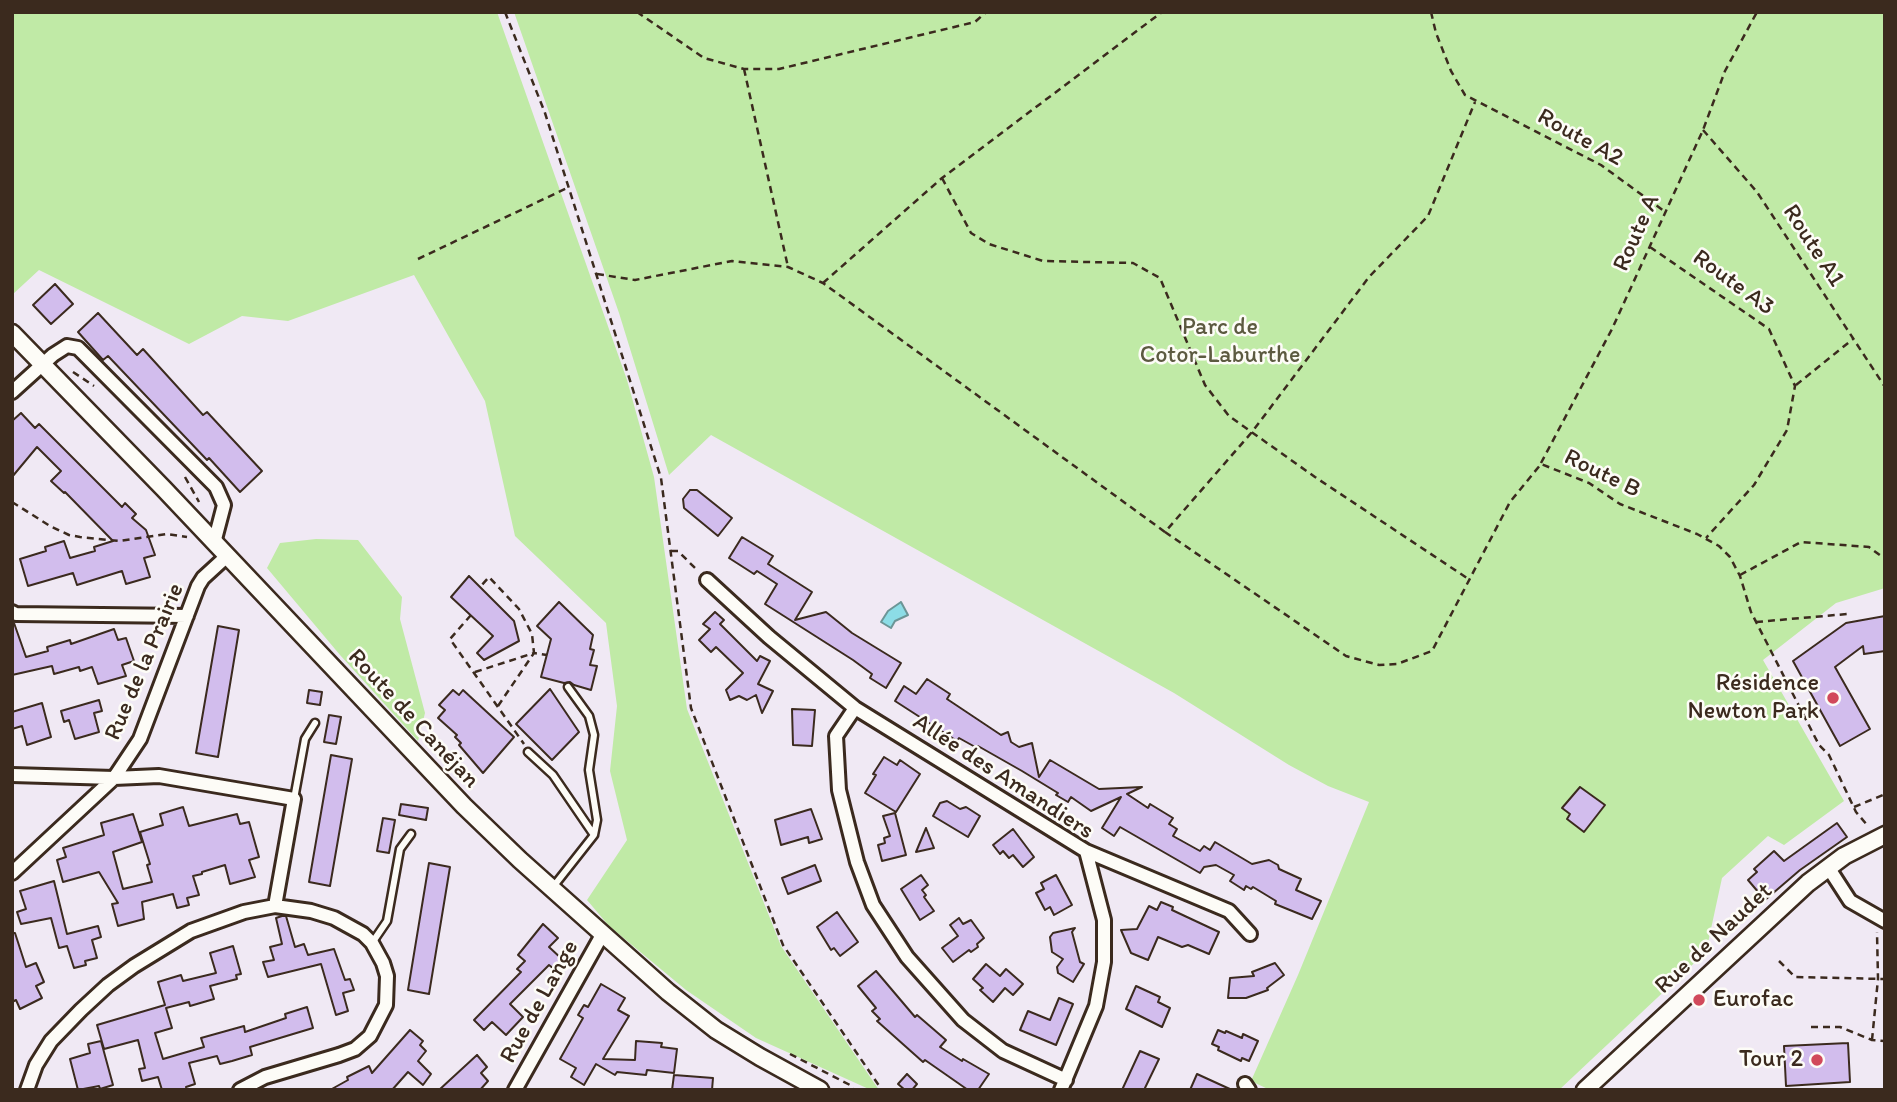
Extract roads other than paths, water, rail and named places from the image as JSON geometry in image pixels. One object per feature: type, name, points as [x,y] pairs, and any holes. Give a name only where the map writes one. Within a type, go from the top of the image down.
[{"type":"street","name":"Route de Canéjan","points":[[12,333],[48,360],[227,556],[464,806],[552,889],[668,992],[716,1030],[820,1090]]},
{"type":"street","points":[[12,392],[68,346],[78,348],[216,487],[224,505],[214,542]]},
{"type":"street","name":"Rue de la Prairie","points":[[12,873],[114,778],[141,739],[203,578],[227,556]]},
{"type":"street","name":"Allée des Amandiers","points":[[708,580],[769,637],[855,708],[1086,850],[1104,920],[1104,962],[1096,1006],[1064,1085]]},
{"type":"street","points":[[12,612],[187,617]]},
{"type":"street","points":[[855,708],[836,736],[839,789],[857,862],[873,905],[907,957],[962,1020],[1003,1051],[1064,1085]]},
{"type":"street","points":[[12,775],[114,778],[159,776],[294,799],[275,906]]},
{"type":"street","name":"Rue de Naudet","points":[[1586,1089],[1808,883],[1877,832]]},
{"type":"street","points":[[1086,850],[1229,911],[1250,934]]},
{"type":"street","points":[[1828,867],[1850,901],[1881,919]]},
{"type":"street","points":[[27,1090],[36,1065],[51,1041],[108,985],[151,954],[191,931],[244,912],[275,906],[312,911],[355,928],[372,943],[383,962],[388,990],[386,1004],[370,1036],[347,1052],[265,1077],[240,1090]]},
{"type":"street","name":"Rue de Lange","points":[[515,1090],[602,935]]},
{"type":"lane","points":[[552,889],[593,835],[597,820],[589,770],[594,735],[589,716],[568,687]]},
{"type":"lane","points":[[294,799],[305,739],[316,723]]},
{"type":"lane","points":[[528,752],[553,775],[593,835]]},
{"type":"lane","points":[[372,943],[387,921],[400,849],[411,834]]},
{"type":"water","points":[[901,602],[908,615],[895,621],[891,628],[881,622],[888,611]]},
{"type":"place","name":"Résidence Newton Park","points":[[1833,698]]},
{"type":"place","name":"Eurofac","points":[[1699,1000]]},
{"type":"place","name":"Tour 2","points":[[1817,1060]]},
{"type":"park label","name":"Parc de Cotor-Laburthe","points":[[1220,342]]}]
